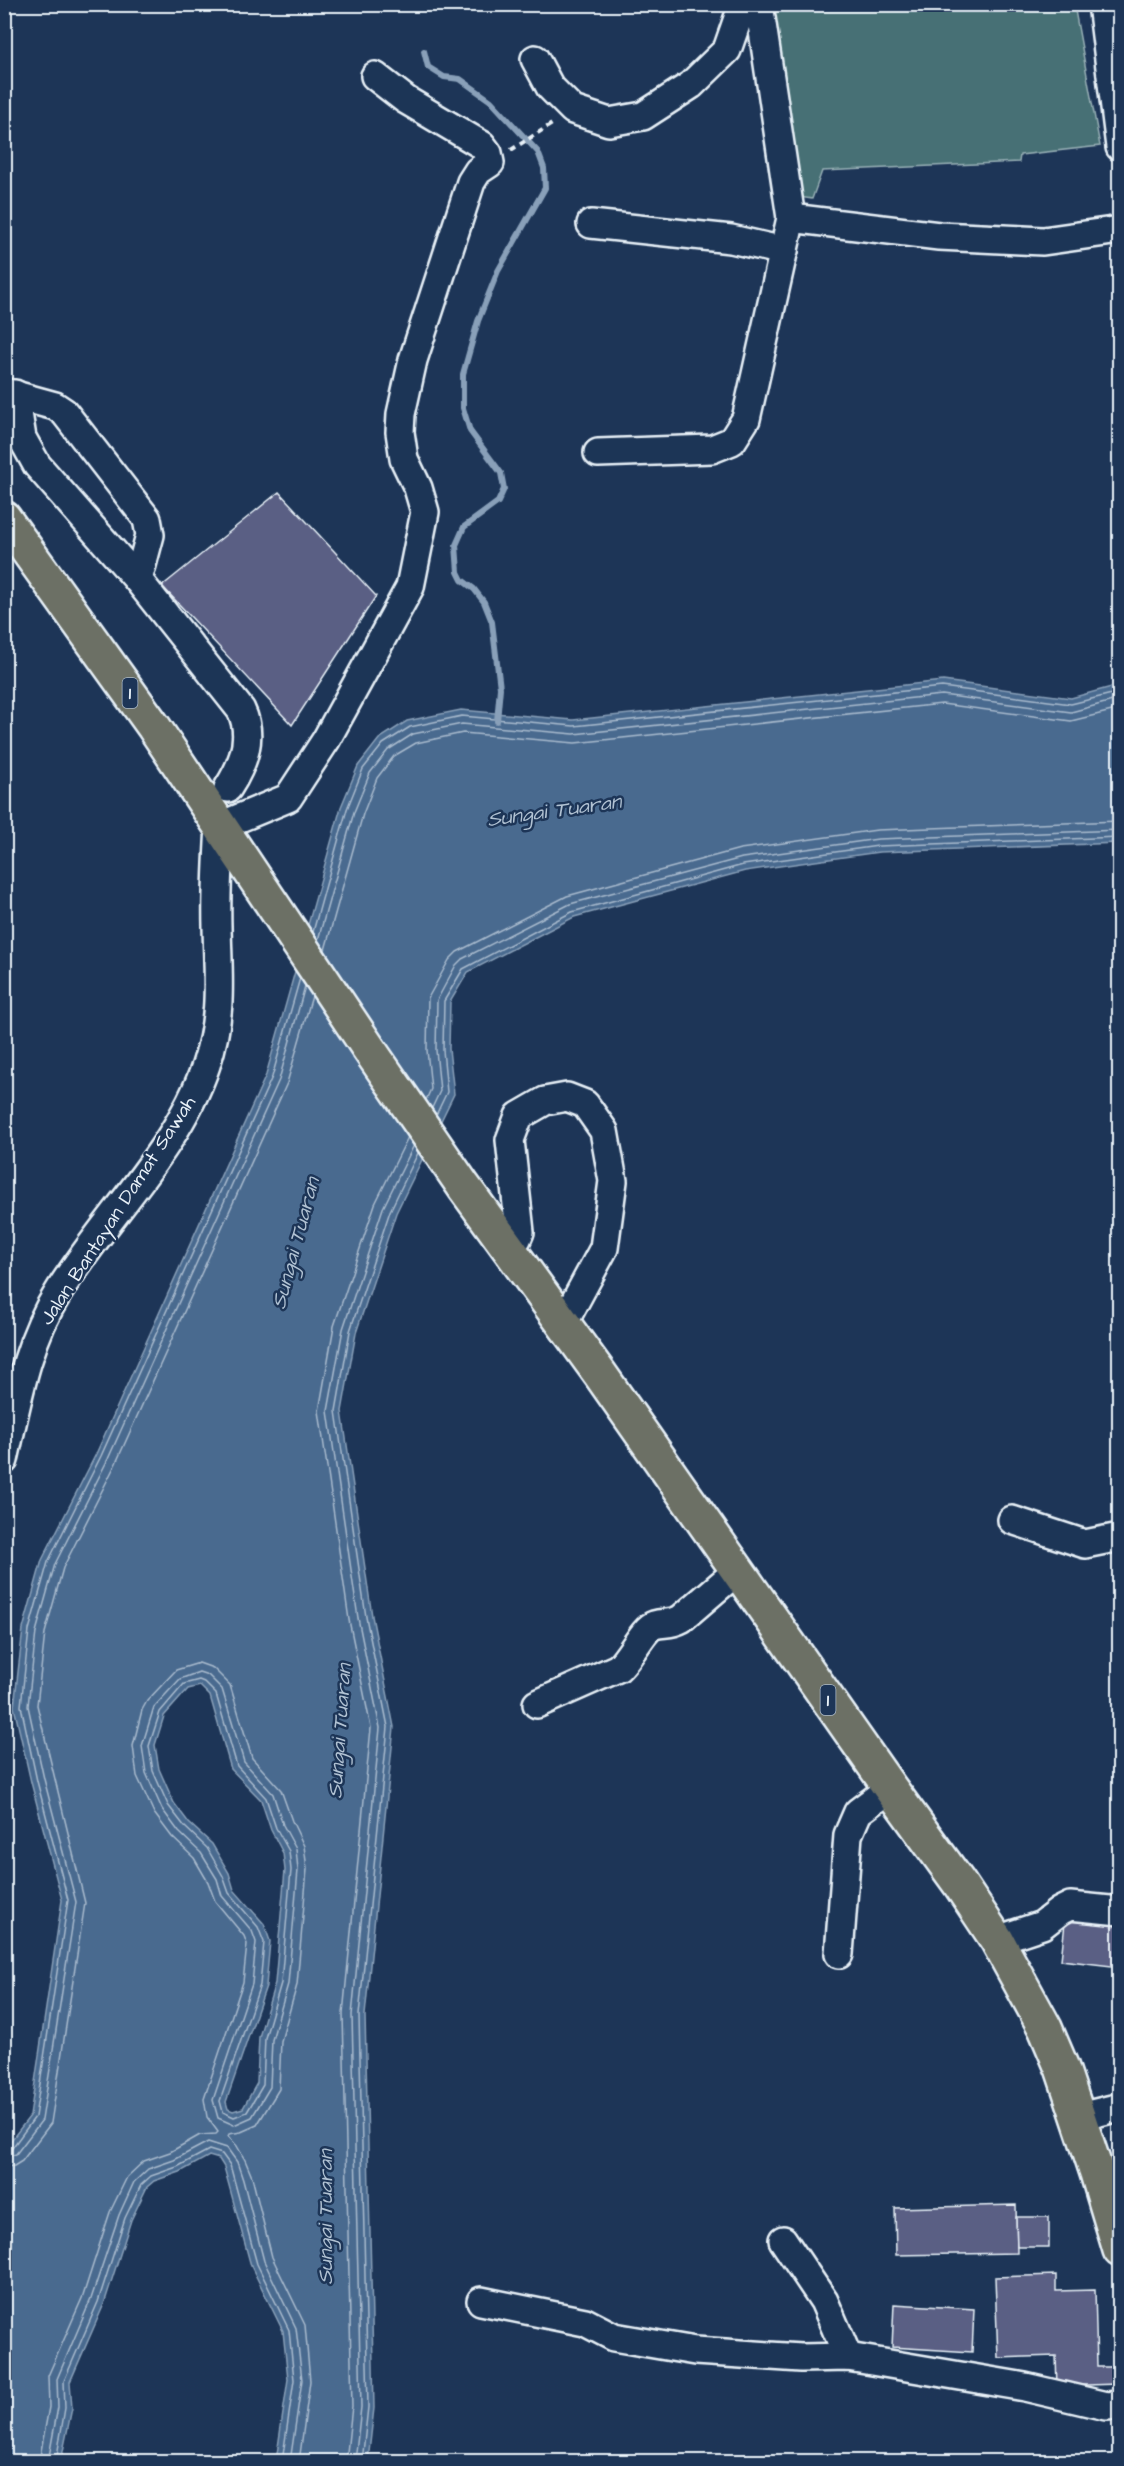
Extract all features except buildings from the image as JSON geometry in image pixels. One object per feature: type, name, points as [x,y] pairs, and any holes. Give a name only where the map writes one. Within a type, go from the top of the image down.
[{"type":"highway","name":"1","points":[[4,518],[148,718],[464,1187],[959,1883],[997,1940],[1045,2028],[1079,2117],[1119,2250]]},
{"type":"street","points":[[535,59],[550,87],[573,110],[609,122],[643,116],[691,85],[727,50],[743,4]]},
{"type":"street","points":[[598,453],[712,449],[732,441],[746,419],[791,218],[759,4]]},
{"type":"street","points":[[1102,4],[1114,46],[1119,147]]},
{"type":"street","points":[[220,826],[288,798],[326,740],[410,587],[425,512],[418,488],[404,459],[400,432],[401,414],[413,360],[471,182],[478,171],[490,163],[489,153],[482,145],[406,100],[375,76]]},
{"type":"street","points":[[791,218],[939,236],[1043,241],[1119,230]]},
{"type":"street","points":[[591,224],[731,239],[784,250]]},
{"type":"street","points":[[10,393],[55,406],[64,412],[147,519],[150,535],[138,580]]},
{"type":"street","points":[[10,393],[22,438],[37,465],[138,580],[241,710],[247,723],[247,742],[238,771],[228,788]]},
{"type":"street","name":"Jalan Bantayan Damat Sawah","points":[[4,1460],[34,1339],[57,1293],[161,1149],[188,1105],[205,1067],[217,1028],[220,993],[217,924],[220,826]]},
{"type":"street","points":[[506,1246],[517,1239],[520,1232],[510,1140],[519,1116],[545,1101],[567,1096],[585,1104],[604,1131],[613,1181],[604,1248],[563,1324]]},
{"type":"street","points":[[1012,1520],[1085,1544],[1119,1537]]},
{"type":"street","points":[[537,1704],[618,1668],[628,1659],[644,1633],[654,1625],[671,1625],[681,1619],[737,1571]]},
{"type":"street","points":[[839,1954],[848,1835],[858,1812],[890,1788]]},
{"type":"street","points":[[997,1940],[1042,1925],[1070,1906],[1119,1911]]},
{"type":"street","points":[[1079,2117],[1119,2107]]},
{"type":"street","points":[[783,2240],[824,2301],[848,2357]]},
{"type":"street","points":[[482,2301],[585,2322],[614,2337],[695,2351],[801,2358],[848,2357],[1025,2387],[1106,2406],[1119,2405]]},
{"type":"path","points":[[490,163],[573,110]]},
{"type":"green space","points":[[765,5],[1074,5],[1100,146],[1020,155],[1019,162],[822,171],[812,199],[793,196]]},
{"type":"water","name":"Sungai Tuaran","points":[[943,681],[1071,698],[1119,685],[1119,843],[879,852],[745,871],[574,917],[468,972],[450,1002],[449,1049],[454,1094],[396,1213],[356,1333],[342,1411],[372,1616],[394,1727],[365,2015],[374,2408],[368,2461],[276,2461],[288,2379],[283,2331],[251,2266],[224,2167],[219,2159],[209,2156],[180,2172],[154,2181],[147,2187],[131,2220],[104,2304],[70,2382],[72,2408],[61,2461],[5,2462],[5,2148],[30,2116],[62,1900],[14,1707],[23,1629],[42,1560],[96,1454],[266,1075],[341,807],[358,766],[379,739],[407,721],[461,710],[573,720]],"holes":[[[200,1686],[210,1696],[231,1769],[261,1800],[271,1830],[283,1853],[285,1870],[275,1983],[259,2037],[257,2083],[243,2108],[233,2111],[228,2109],[226,2102],[266,1986],[270,1941],[264,1924],[234,1890],[229,1873],[212,1844],[189,1823],[174,1803],[159,1769],[155,1745],[164,1716],[188,1689]]]},
{"type":"waterway","points":[[424,51],[428,67],[444,77],[460,79],[491,101],[538,152],[544,168],[545,188],[498,271],[478,321],[463,374],[463,408],[470,431],[501,473],[504,489],[498,502],[464,527],[456,545],[458,572],[462,580],[474,589],[484,602],[492,622],[500,688],[497,721]]}]
